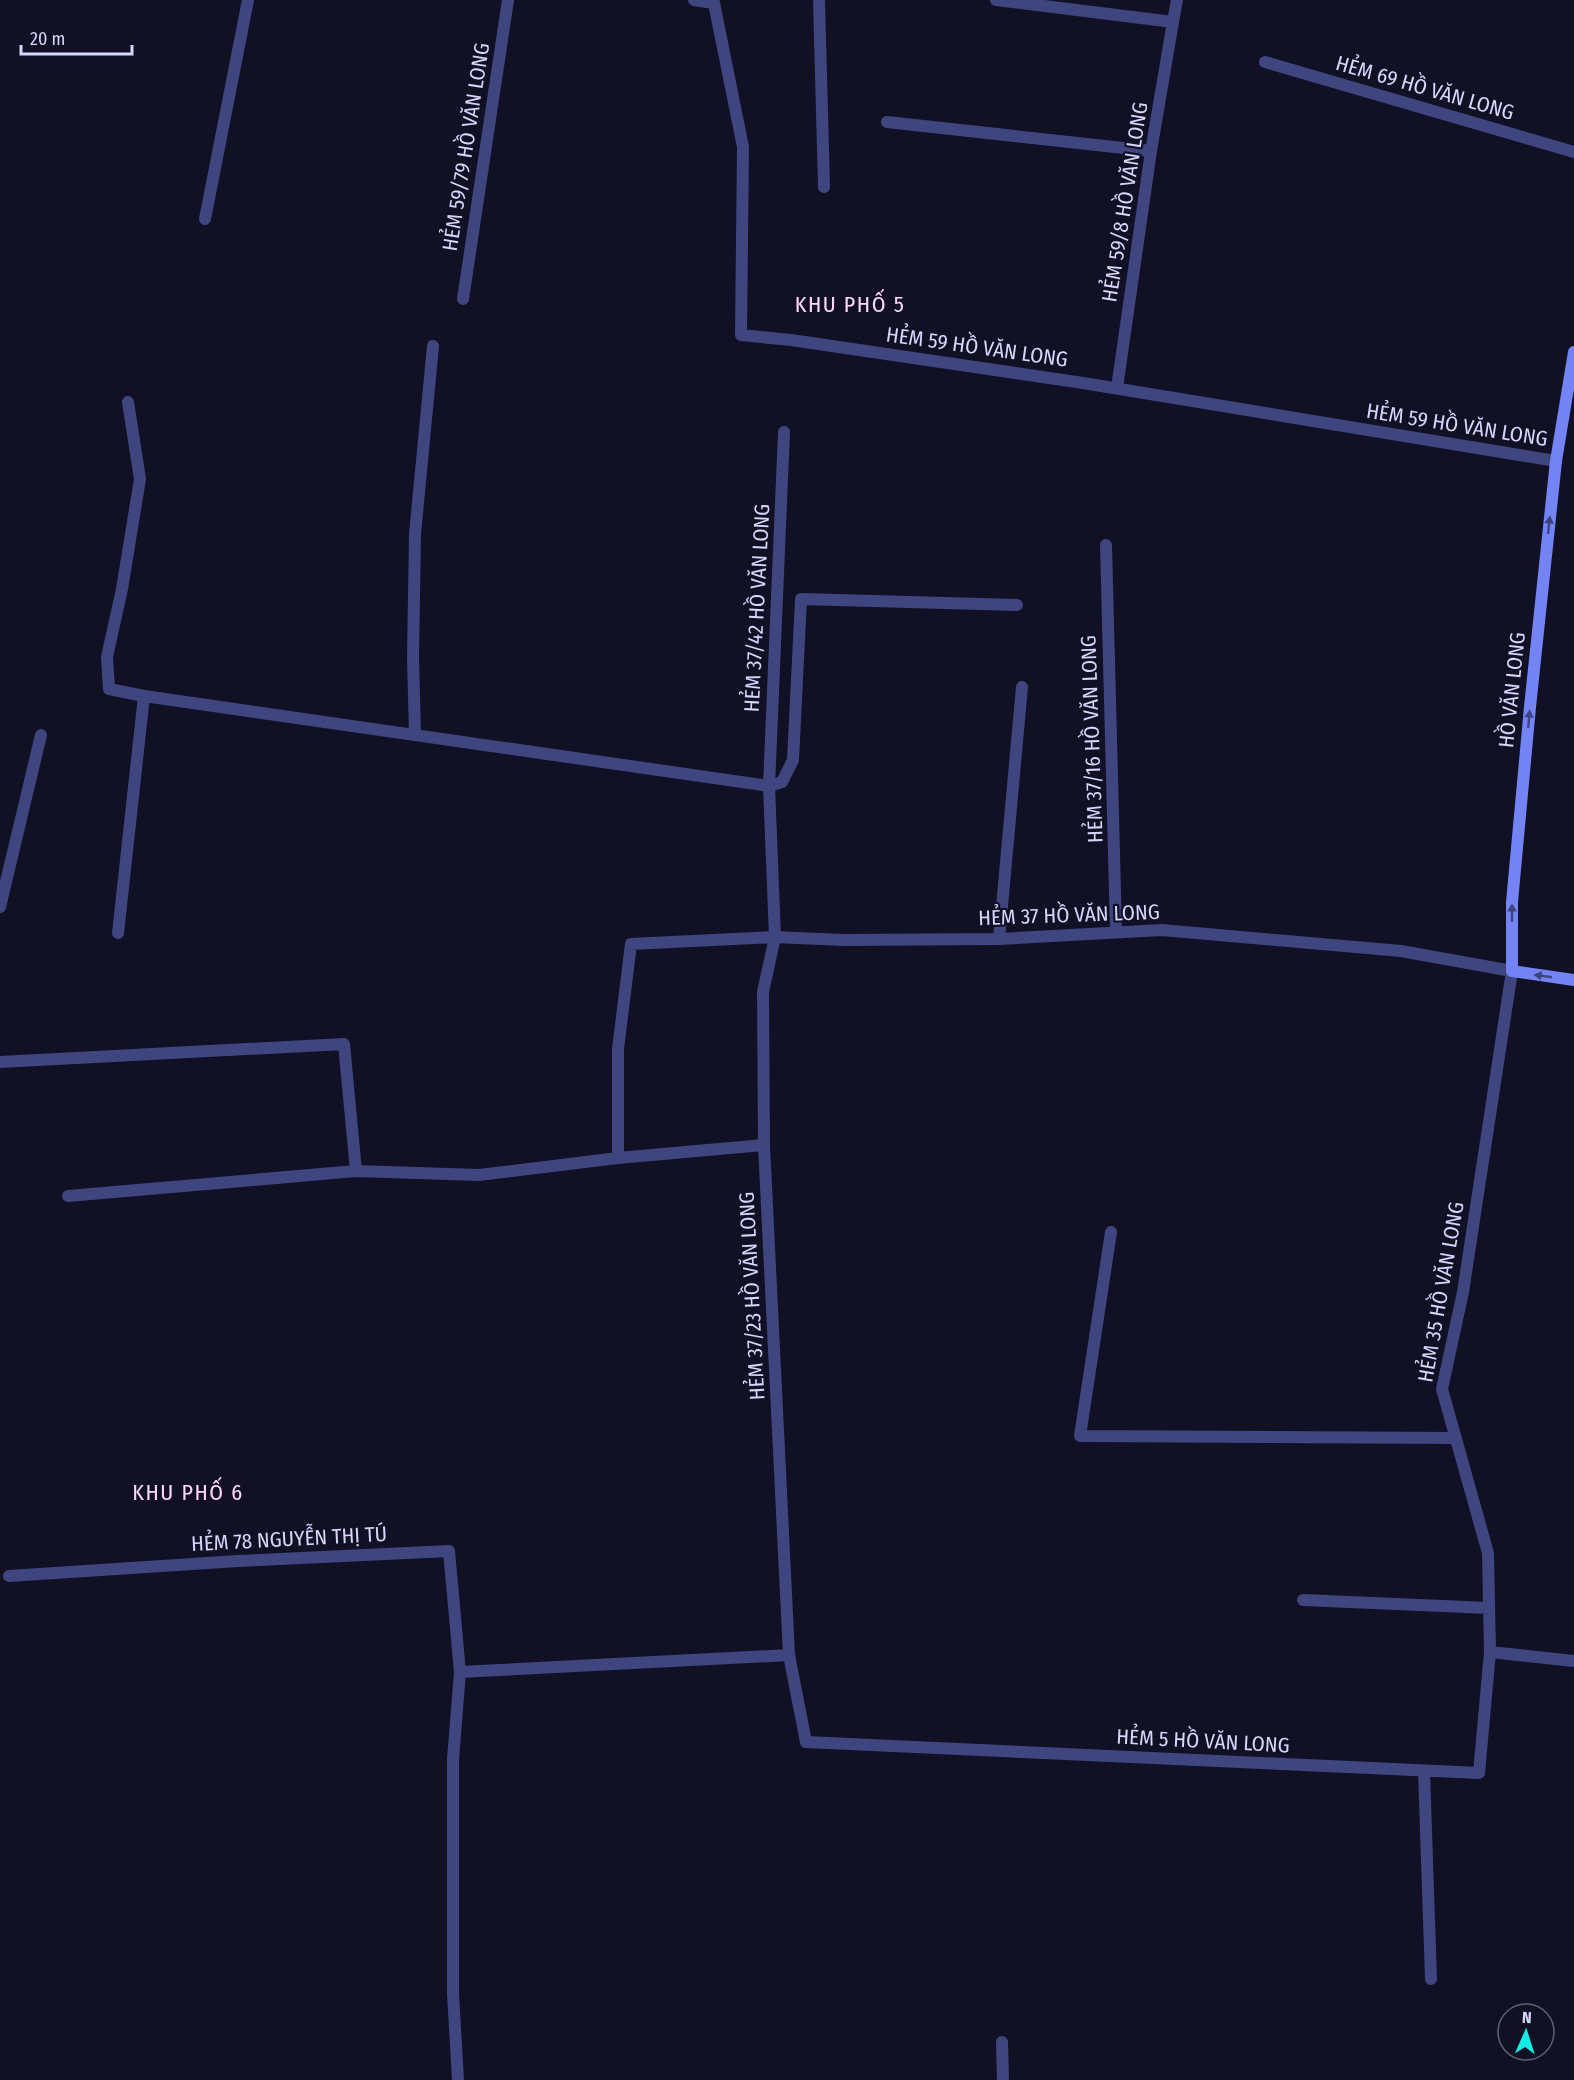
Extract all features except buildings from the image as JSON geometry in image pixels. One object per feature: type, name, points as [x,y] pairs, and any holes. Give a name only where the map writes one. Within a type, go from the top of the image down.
[{"type":"street","points":[[205,219],[248,0]]},
{"type":"street","name":"HẺM 59/79 HỒ VĂN LONG","points":[[463,299],[508,0]]},
{"type":"street","name":"HẺM 59 HỒ VĂN LONG","points":[[694,0],[714,3],[743,147],[741,335],[791,340],[1116,388],[1556,461]]},
{"type":"street","points":[[819,0],[824,187]]},
{"type":"street","points":[[996,0],[1173,22]]},
{"type":"street","name":"HẺM 59/8 HỒ VĂN LONG","points":[[1116,388],[1151,151],[1178,0]]},
{"type":"street","name":"HẺM 69 HỒ VĂN LONG","points":[[1265,62],[1574,152]]},
{"type":"street","points":[[887,122],[1151,151]]},
{"type":"street","points":[[415,735],[412,658],[415,534],[432,346]]},
{"type":"street","name":"HỒ VĂN LONG","points":[[1512,972],[1512,902],[1556,461],[1574,352]]},
{"type":"street","points":[[128,402],[140,479],[122,589],[107,657],[109,689],[144,696],[769,786],[782,782],[793,760],[801,598],[1017,605]]},
{"type":"street","name":"HẺM 37/42 HỒ VĂN LONG","points":[[769,786],[784,432]]},
{"type":"street","name":"HẺM 37/16 HỒ VĂN LONG","points":[[1106,545],[1116,931]]},
{"type":"street","points":[[999,939],[1022,687]]},
{"type":"street","points":[[118,933],[144,696]]},
{"type":"street","points":[[0,907],[41,735]]},
{"type":"street","points":[[769,786],[775,937]]},
{"type":"street","name":"HẺM 37 HỒ VĂN LONG","points":[[618,1158],[618,1049],[631,944],[775,937],[843,940],[999,939],[1162,930],[1401,951],[1512,972]]},
{"type":"street","name":"HẺM 37/23 HỒ VĂN LONG","points":[[775,937],[763,992],[764,1144],[789,1655]]},
{"type":"street","points":[[1512,972],[1574,980]]},
{"type":"street","name":"HẺM 35 HỒ VĂN LONG","points":[[1490,1652],[1488,1553],[1442,1389],[1463,1292],[1512,972]]},
{"type":"street","points":[[0,1062],[344,1044],[356,1171]]},
{"type":"street","points":[[68,1196],[356,1171],[479,1175],[618,1158],[764,1144]]},
{"type":"street","points":[[1111,1232],[1080,1436],[1456,1438]]},
{"type":"street","name":"HẺM 78 NGUYỄN THỊ TÚ","points":[[9,1576],[238,1561],[449,1551],[460,1672],[453,1771],[453,1994],[458,2080]]},
{"type":"street","points":[[1303,1600],[1489,1608]]},
{"type":"street","points":[[1490,1652],[1574,1661]]},
{"type":"street","name":"HẺM 5 HỒ VĂN LONG","points":[[789,1655],[806,1742],[1479,1773],[1490,1652]]},
{"type":"street","points":[[460,1672],[789,1655]]},
{"type":"street","points":[[1424,1771],[1431,1979]]},
{"type":"street","points":[[1002,2042],[1003,2080]]},
{"type":"district","name":"KHU PHỐ 5","points":[[850,304]]},
{"type":"district","name":"KHU PHỐ 6","points":[[188,1492]]}]
